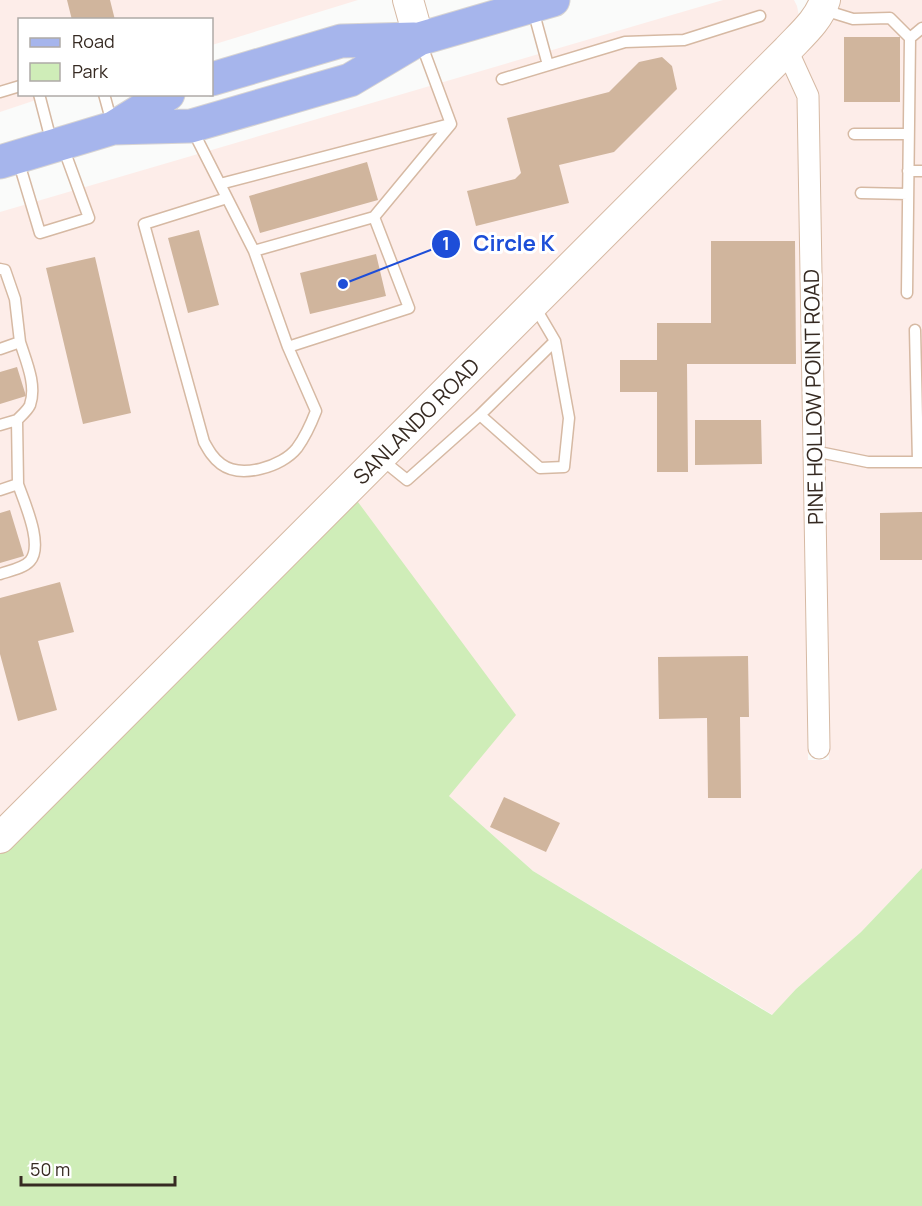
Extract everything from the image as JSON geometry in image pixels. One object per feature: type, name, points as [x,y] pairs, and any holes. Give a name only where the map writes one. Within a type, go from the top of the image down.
[{"type":"main road","points":[[8,159],[113,128],[191,126],[350,80],[419,39],[542,3]]},
{"type":"main road","points":[[213,79],[341,41],[419,39]]},
{"type":"main road","points":[[113,128],[165,96]]},
{"type":"street","points":[[408,0],[419,39]]},
{"type":"street","name":"SANLANDO ROAD","points":[[0,838],[787,50],[816,8]]},
{"type":"street","name":"PINE HOLLOW POINT ROAD","points":[[787,50],[808,96],[819,748]]},
{"type":"lane","points":[[542,3],[549,65]]},
{"type":"lane","points":[[816,8],[853,19],[890,18],[910,38],[907,293]]},
{"type":"lane","points":[[502,79],[625,42],[684,40],[760,16]]},
{"type":"lane","points":[[910,38],[922,28]]},
{"type":"lane","points":[[419,39],[451,124]]},
{"type":"lane","points":[[0,92],[18,87]]},
{"type":"lane","points":[[8,159],[40,233],[89,218],[57,144],[40,96]]},
{"type":"lane","points":[[105,96],[113,128]]},
{"type":"lane","points":[[220,184],[451,124]]},
{"type":"lane","points":[[254,251],[374,217],[451,124]]},
{"type":"lane","points":[[191,126],[254,251],[288,347],[316,411],[308,432],[295,450],[278,463],[251,472],[223,466],[212,456],[204,442],[144,224],[227,198]]},
{"type":"lane","points":[[854,134],[909,134]]},
{"type":"lane","points":[[908,171],[922,171]]},
{"type":"lane","points":[[861,193],[908,194]]},
{"type":"lane","points":[[288,347],[409,308],[374,217]]},
{"type":"lane","points":[[0,269],[5,270],[15,299],[20,342],[32,389],[30,406],[17,420],[0,425]]},
{"type":"lane","points":[[480,415],[540,468],[564,466],[569,418],[555,340],[534,304]]},
{"type":"lane","points":[[814,452],[868,462],[920,462],[915,330]]},
{"type":"lane","points":[[379,458],[407,480],[480,415],[555,340]]},
{"type":"lane","points":[[0,349],[20,342]]},
{"type":"lane","points":[[0,574],[30,561],[36,548],[18,484],[17,420]]},
{"type":"lane","points":[[0,490],[18,484]]},
{"type":"shaded area","points":[[0,0],[358,0],[213,45],[213,18],[18,18],[18,96],[48,96],[0,112]]},
{"type":"shaded area","points":[[723,0],[794,0],[800,21],[0,822],[0,212]]},
{"type":"shaded area","points":[[836,0],[922,0],[922,868],[861,932],[796,989],[773,1015],[533,871],[449,796],[355,498],[784,69],[797,100],[808,760],[829,760],[818,96],[800,53],[816,36],[824,34],[823,27]]},
{"type":"green space","points":[[355,498],[516,715],[449,796],[533,871],[772,1015],[796,989],[861,932],[922,868],[922,1206],[0,1206],[0,854]]},
{"type":"building","points":[[67,0],[110,0],[114,18],[72,18]]},
{"type":"building","points":[[844,37],[900,37],[900,102],[844,102]]},
{"type":"building","points":[[662,57],[672,66],[677,89],[614,152],[559,165],[569,203],[476,226],[467,191],[515,179],[521,173],[507,118],[609,92],[639,62]]},
{"type":"building","points":[[367,162],[378,200],[260,233],[249,196]]},
{"type":"building","points":[[199,230],[219,305],[188,313],[168,238]]},
{"type":"building","points":[[711,241],[795,241],[796,364],[687,364],[688,472],[657,472],[657,392],[620,392],[620,360],[657,360],[657,323],[711,323]]},
{"type":"building","points":[[376,254],[386,296],[310,314],[300,273]]},
{"type":"building","points":[[95,257],[131,413],[83,424],[46,268]]},
{"type":"building","points":[[17,367],[26,396],[0,404],[0,372]]},
{"type":"building","points":[[695,420],[761,420],[762,464],[695,465]]},
{"type":"building","points":[[10,510],[24,556],[0,563],[0,513]]},
{"type":"building","points":[[922,512],[922,560],[880,560],[880,513]]},
{"type":"building","points":[[60,582],[74,632],[38,641],[57,710],[18,721],[0,654],[0,598]]},
{"type":"building","points":[[748,656],[749,717],[740,717],[741,798],[708,798],[707,718],[659,719],[658,657]]},
{"type":"building","points":[[504,797],[560,823],[546,852],[490,827]]},
{"type":"place","name":"Circle K","points":[[343,284]]}]
